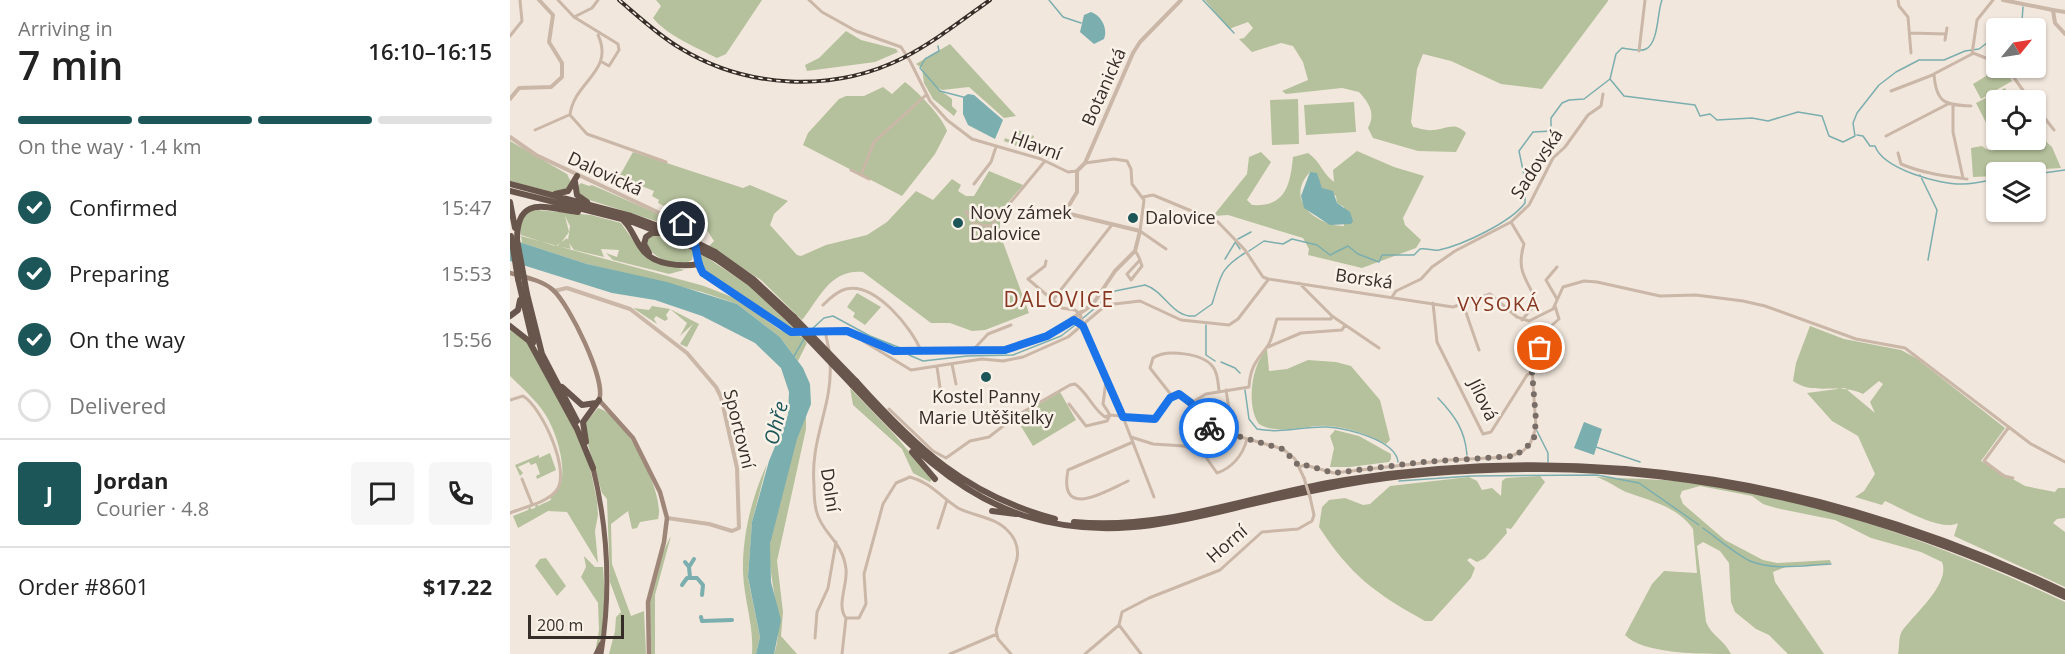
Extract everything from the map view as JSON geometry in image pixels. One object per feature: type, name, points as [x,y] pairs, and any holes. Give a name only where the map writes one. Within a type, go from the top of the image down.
[{"type":"highway","points":[[542,193],[564,193],[576,178]]},
{"type":"highway","points":[[576,178],[577,195],[596,210]]},
{"type":"highway","points":[[510,184],[677,233],[715,256],[792,319],[902,432],[957,477],[1024,511],[1064,521],[1110,526],[1153,522],[1335,482],[1438,468],[1542,465],[1617,468],[1724,480],[1828,502],[1947,541],[2065,592]]},
{"type":"highway","points":[[510,190],[596,210],[681,240],[715,256]]},
{"type":"highway","points":[[510,202],[512,235],[522,294],[553,376],[585,441]]},
{"type":"highway","points":[[543,369],[528,330],[512,235],[525,210],[536,207],[559,210],[596,210]]},
{"type":"highway","points":[[621,219],[633,232],[645,254],[675,265],[699,264]]},
{"type":"highway","points":[[659,260],[647,251],[645,241],[650,234],[663,234]]},
{"type":"highway","points":[[510,316],[518,310],[522,294]]},
{"type":"highway","points":[[510,326],[529,341],[577,429],[592,468]]},
{"type":"highway","points":[[553,376],[576,402],[588,406],[598,402]]},
{"type":"highway","points":[[854,383],[935,479]]},
{"type":"highway","points":[[592,468],[583,422],[598,402]]},
{"type":"highway","points":[[898,435],[955,482],[1024,516]]},
{"type":"highway","points":[[992,511],[1064,525],[1110,530],[1177,522],[1347,484],[1439,473],[1542,470],[1625,473],[1756,491],[1854,515],[1945,545],[2065,597]]},
{"type":"main road","points":[[510,273],[541,282],[554,291],[567,310],[596,371],[601,391],[598,402],[633,438],[660,492],[667,518],[664,542],[648,602],[649,654]]},
{"type":"main road","points":[[592,468],[601,509],[607,576],[602,654]]},
{"type":"main road","points":[[596,654],[604,640]]},
{"type":"street","points":[[510,36],[522,21],[520,0]]},
{"type":"street","points":[[510,99],[519,88],[551,87],[562,77],[562,63],[549,42],[553,15],[539,0]]},
{"type":"street","points":[[558,0],[574,17],[619,47],[609,66],[602,62]]},
{"type":"street","points":[[574,17],[592,8],[598,0]]},
{"type":"street","name":"Hlavní","points":[[809,0],[822,12],[856,31],[894,44],[905,52],[926,95],[959,130],[972,140],[1045,161],[1068,172],[1077,171],[1085,164],[1114,159],[1127,161],[1131,169],[1131,184],[1143,197],[1145,206],[1135,251]]},
{"type":"street","name":"Botanická","points":[[1085,164],[1140,42],[1181,0]]},
{"type":"street","points":[[1639,50],[1645,0]]},
{"type":"street","points":[[1898,0],[1899,6],[1908,17],[1911,53]]},
{"type":"street","points":[[1973,53],[1977,20],[1993,0]]},
{"type":"street","points":[[2003,0],[2065,12]]},
{"type":"street","points":[[2053,10],[2055,23],[2065,34]]},
{"type":"street","points":[[1945,40],[1947,27]]},
{"type":"street","points":[[535,130],[570,115],[581,86],[602,62],[603,49],[597,33]]},
{"type":"street","points":[[1910,33],[1946,34]]},
{"type":"street","points":[[1891,91],[1934,74],[1973,53],[1986,58]]},
{"type":"street","points":[[1898,153],[1900,164],[1912,169],[1956,180],[1965,178],[1953,132],[1950,105],[1937,92],[1934,74]]},
{"type":"street","name":"Sadovská","points":[[1392,297],[1396,291],[1421,279],[1432,267],[1455,251],[1511,222],[1528,205],[1553,158],[1565,147],[1588,115],[1601,106],[1603,94]]},
{"type":"street","points":[[861,175],[873,144],[926,95]]},
{"type":"street","points":[[1886,136],[1950,105],[1971,106]]},
{"type":"street","points":[[570,115],[587,134],[666,162]]},
{"type":"street","points":[[2046,120],[2054,130]]},
{"type":"street","name":"Dalovická","points":[[510,137],[576,178],[683,224],[695,236],[699,264]]},
{"type":"street","points":[[974,184],[991,162],[996,147]]},
{"type":"street","points":[[966,211],[974,224],[992,226],[1045,161]]},
{"type":"street","points":[[851,170],[869,179]]},
{"type":"street","points":[[1077,171],[1077,192],[1068,210],[1070,214],[1140,231],[1166,249]]},
{"type":"street","points":[[699,264],[708,277],[741,296],[787,330],[800,333],[847,331],[894,351],[995,351],[1015,348],[1079,321],[1106,305],[1140,301],[1181,320],[1229,325],[1238,319],[1268,279],[1263,277],[1245,250],[1218,222],[1153,195],[1143,197]]},
{"type":"street","points":[[1511,222],[1524,244],[1519,261],[1526,284],[1536,302],[1522,320],[1529,321],[1539,317],[1555,306]]},
{"type":"street","points":[[1052,301],[1111,225]]},
{"type":"street","points":[[864,339],[906,368],[915,370],[974,361],[1003,361],[1023,357],[1068,337],[1100,297],[1115,271],[1135,251],[1140,260],[1142,266],[1133,279],[1129,279],[1127,274],[1140,260]]},
{"type":"street","points":[[1046,261],[1044,266],[1028,279],[1079,321],[1123,417],[1154,497]]},
{"type":"street","points":[[1557,267],[1546,280],[1557,300]]},
{"type":"street","name":"Borská","points":[[1268,279],[1454,307],[1490,294],[1522,320]]},
{"type":"street","points":[[889,409],[933,451],[946,458],[970,441],[989,437],[1016,416],[1075,384],[1084,391],[1094,408],[1105,417],[1155,419],[1172,396],[1181,395],[1191,403],[1209,428],[1283,449],[1299,466],[1305,465],[1334,473],[1423,462],[1515,456],[1530,444],[1536,428],[1532,372],[1539,356],[1542,334],[1559,319],[1555,306],[1563,287],[1584,281],[1660,296],[1696,295],[1743,301],[1800,318],[1856,339],[1905,348],[2031,444],[2065,462]]},
{"type":"street","points":[[1299,284],[1332,315],[1379,348]]},
{"type":"street","name":"Sportovní","points":[[554,291],[567,288],[630,309],[687,353],[719,392],[737,468],[739,528],[732,531],[709,524],[667,518]]},
{"type":"street","points":[[823,305],[842,290],[849,288],[868,294],[882,302],[903,320],[921,351]]},
{"type":"street","name":"Jílová","points":[[1433,303],[1437,342],[1483,434],[1491,432],[1527,375],[1532,372]]},
{"type":"street","points":[[1463,304],[1479,350]]},
{"type":"street","points":[[1268,347],[1278,318],[1324,321],[1331,319],[1332,315]]},
{"type":"street","points":[[1191,403],[1206,393],[1249,387],[1252,368],[1258,355],[1268,347],[1301,333],[1341,330],[1345,324]]},
{"type":"street","points":[[973,350],[988,334],[1011,325]]},
{"type":"street","name":"Dolní","points":[[825,331],[829,350],[830,383],[812,459],[817,513],[836,540],[846,569],[842,610],[846,618],[842,654]]},
{"type":"street","points":[[1172,396],[1150,368],[1153,358],[1160,354],[1202,358],[1213,366],[1219,391]]},
{"type":"street","points":[[952,364],[956,384]]},
{"type":"street","points":[[937,366],[941,394]]},
{"type":"street","points":[[1106,381],[1102,404],[1110,416]]},
{"type":"street","points":[[1226,390],[1228,409]]},
{"type":"street","points":[[510,400],[523,396],[537,409],[550,432],[561,479],[557,490],[510,513]]},
{"type":"street","points":[[1069,404],[1086,426],[1107,421],[1110,416]]},
{"type":"street","points":[[2009,427],[1984,461],[2004,476],[2013,478]]},
{"type":"street","points":[[1131,437],[1153,444],[1184,446],[1203,453],[1217,473],[1230,466],[1240,456],[1247,439]]},
{"type":"street","points":[[1128,481],[1087,500],[1077,500],[1065,483],[1068,470],[1133,442]]},
{"type":"street","name":"Horní","points":[[1119,625],[1122,612],[1136,604],[1220,570],[1262,532],[1298,529],[1305,526],[1314,515],[1299,466]]},
{"type":"street","points":[[846,618],[859,618],[865,610],[864,573],[886,498],[896,483],[910,477],[925,483],[969,513],[1001,525],[1015,541],[1017,559],[1000,613],[997,634],[1005,649],[1011,654]]},
{"type":"street","points":[[522,479],[532,504]]},
{"type":"street","points":[[938,528],[948,500]]},
{"type":"street","points":[[815,638],[817,612],[828,588],[836,540]]},
{"type":"street","points":[[1085,654],[1119,625],[1141,654]]},
{"type":"street","points":[[950,654],[997,634]]},
{"type":"green space","points":[[656,0],[762,0],[726,54],[717,58],[683,41],[659,25],[653,18],[661,6]]},
{"type":"green space","points":[[1205,0],[1608,1],[1542,89],[1501,84],[1451,61],[1423,54],[1417,69],[1411,122],[1413,127],[1425,130],[1450,127],[1462,129],[1466,133],[1456,152],[1418,151],[1373,138],[1368,128],[1371,118],[1370,108],[1359,92],[1342,88],[1286,94],[1282,91],[1308,80],[1303,62],[1293,46],[1281,43],[1252,52],[1239,39],[1244,38],[1253,28],[1248,22],[1229,29]]},
{"type":"green space","points":[[846,31],[861,40],[896,49],[898,52],[875,62],[807,71],[805,65],[819,58]]},
{"type":"green space","points":[[950,44],[1016,116],[1004,118],[969,87],[942,90],[936,87],[952,99],[952,106],[957,111],[954,116],[933,99],[924,83],[922,68],[916,64]]},
{"type":"green space","points":[[1986,76],[1986,78],[2010,78],[2012,81],[1996,90],[1986,90],[1986,96],[1981,99],[1973,84]]},
{"type":"green space","points":[[905,82],[935,112],[947,131],[935,154],[902,196],[803,145],[808,133],[839,99],[846,96],[864,96],[883,87],[892,94]]},
{"type":"green space","points":[[1986,98],[1986,123],[1976,103]]},
{"type":"green space","points":[[1298,99],[1299,144],[1272,145],[1270,100]]},
{"type":"green space","points":[[1354,102],[1356,132],[1306,135],[1304,105]]},
{"type":"green space","points":[[1018,130],[1034,136],[1030,148],[1055,158],[1054,161],[1004,141],[1005,138],[1013,141]]},
{"type":"green space","points":[[510,141],[567,174],[571,182],[568,188],[552,192],[510,181]]},
{"type":"green space","points":[[2046,142],[2052,147],[2061,168],[2046,169],[2046,162],[1986,162],[1986,176],[1973,177],[1971,148],[1982,146],[1986,150],[2046,150]]},
{"type":"green space","points":[[1357,151],[1394,167],[1424,176],[1403,218],[1405,225],[1421,240],[1416,248],[1362,268],[1308,255],[1309,249],[1303,238],[1228,215],[1213,216],[1247,174],[1249,157],[1261,152],[1271,162],[1247,200],[1252,205],[1263,205],[1279,198],[1288,185],[1293,157],[1308,153],[1334,182],[1333,170]],"holes":[[[1310,172],[1322,188],[1336,196],[1337,203],[1344,207],[1344,226],[1333,225],[1314,216],[1302,201],[1300,192]]]},
{"type":"green space","points":[[633,152],[743,188],[750,185],[788,201],[774,214],[770,225],[797,255],[801,256],[826,245],[867,235],[887,222],[916,191],[933,200],[952,179],[961,185],[958,191],[966,196],[974,196],[989,171],[1023,185],[1000,212],[1000,234],[1029,313],[985,330],[972,331],[950,323],[931,323],[863,272],[852,272],[834,280],[802,320],[761,280],[709,246],[714,241],[703,224],[665,210],[666,207],[652,196],[654,191],[619,177]]},
{"type":"green space","points":[[581,183],[592,185],[679,223],[692,237],[656,221],[586,199],[579,194],[578,186]]},
{"type":"green space","points":[[530,211],[591,215],[621,223],[642,253],[684,270],[669,274],[613,260],[606,253],[617,257],[619,250],[601,249],[604,257],[574,250],[569,243],[571,249],[557,246],[560,243],[555,246],[521,235],[520,221]],"holes":[[[565,216],[570,226],[568,240],[567,238],[561,243],[569,232]]]},
{"type":"green space","points":[[654,234],[694,250],[692,260],[672,263],[653,253],[646,243],[649,236]]},
{"type":"green space","points":[[521,236],[704,286],[737,299],[780,330],[802,337],[807,343],[798,361],[780,337],[737,304],[702,292],[587,264],[522,243]]},
{"type":"green space","points":[[700,253],[748,285],[797,331],[784,326],[710,275],[702,265]]},
{"type":"green space","points":[[857,293],[881,307],[865,325],[853,317],[855,313],[847,307]]},
{"type":"green space","points":[[652,306],[670,309],[666,315],[668,319],[665,321],[656,316],[654,319],[657,324],[633,308],[649,310]]},
{"type":"green space","points":[[670,309],[699,324],[687,347],[680,344],[693,324],[680,336],[687,323]]},
{"type":"green space","points":[[1810,326],[1844,339],[1901,350],[1916,358],[2005,428],[1981,461],[2025,486],[2055,492],[2058,488],[2065,488],[2065,518],[2057,519],[2053,523],[2065,532],[2065,587],[1954,536],[1958,523],[1951,525],[1933,522],[1885,501],[1882,505],[1855,497],[1864,491],[1875,474],[1858,436],[1832,421],[1807,393],[1839,389],[1809,388],[1793,381],[1796,363]],"holes":[[[1879,381],[1883,384],[1870,402],[1875,413],[1847,389],[1863,394]]]},
{"type":"green space","points":[[510,330],[526,341],[573,427],[590,467],[597,501],[598,515],[595,531],[598,563],[567,512],[548,511],[518,528],[513,516],[528,510],[530,506],[531,509],[535,508],[536,503],[538,506],[551,500],[550,497],[557,491],[561,482],[562,471],[559,446],[550,423],[529,394],[510,376]]},
{"type":"green space","points":[[1267,349],[1269,371],[1287,369],[1308,360],[1336,362],[1351,366],[1380,400],[1390,440],[1386,444],[1358,432],[1336,427],[1275,429],[1259,424],[1253,407],[1252,386],[1257,365]]},
{"type":"green space","points":[[850,388],[895,435],[932,479],[930,482],[913,473],[902,449],[853,405]]},
{"type":"green space","points":[[1060,392],[1076,420],[1033,446],[1016,418]]},
{"type":"green space","points":[[598,408],[608,413],[631,439],[649,474],[659,507],[658,519],[640,522],[637,528],[632,529],[628,511],[611,524],[612,564],[631,616],[644,611],[646,654],[609,654],[616,617],[621,612],[610,582],[607,499],[602,493],[584,431],[584,425]]},
{"type":"green space","points":[[806,412],[806,429],[777,561],[783,612],[781,636],[797,654],[774,654],[778,628],[770,559],[772,529],[784,478]]},
{"type":"green space","points":[[1335,430],[1359,436],[1391,454],[1391,459],[1389,462],[1330,467],[1334,448],[1330,436]]},
{"type":"green space","points":[[550,453],[556,470],[537,479],[536,476],[540,474],[536,463],[531,465],[529,462],[518,467],[523,473],[520,476],[515,465]]},
{"type":"green space","points":[[767,464],[752,522],[748,578],[760,637],[756,654],[752,654],[752,633],[743,572],[744,544],[757,489]]},
{"type":"green space","points":[[1540,476],[1545,482],[1514,525],[1511,529],[1506,528],[1507,533],[1485,558],[1477,562],[1470,558],[1467,560],[1475,568],[1471,578],[1432,621],[1425,621],[1407,611],[1365,582],[1342,558],[1319,527],[1322,507],[1329,500],[1345,498],[1363,505],[1370,504],[1390,486],[1469,477],[1477,481],[1482,490],[1492,488],[1501,496],[1502,481],[1506,478]]},
{"type":"green space","points":[[1596,477],[1682,482],[1756,494],[1847,517],[1936,547],[2065,602],[2065,654],[1898,654],[1902,631],[1930,599],[1941,580],[1942,562],[1921,552],[1871,538],[1835,520],[1776,508],[1763,504],[1752,496],[1700,486],[1682,491],[1680,496],[1683,504],[1725,540],[1763,560],[1777,563],[1830,560],[1831,563],[1824,565],[1788,566],[1773,572],[1775,582],[1824,654],[1788,654],[1769,635],[1756,629],[1735,612],[1731,602],[1729,563],[1720,551],[1703,542],[1697,546],[1706,622],[1731,654],[1673,652],[1645,646],[1625,635],[1652,584],[1664,571],[1697,573],[1693,529],[1687,521],[1671,510]]},
{"type":"green space","points":[[671,536],[655,595],[655,654],[651,654],[650,593],[659,563]]},
{"type":"green space","points":[[584,556],[595,567],[603,567],[605,600],[602,634],[595,653],[599,630],[598,603],[581,577],[586,567]]},
{"type":"green space","points":[[546,558],[566,586],[557,596],[535,566],[540,559]]},
{"type":"water","points":[[1091,12],[1101,20],[1105,27],[1104,39],[1094,44],[1080,32],[1084,15]]},
{"type":"water","points":[[968,94],[974,95],[1003,120],[995,139],[968,125],[963,114],[963,97]]},
{"type":"water","points":[[1310,172],[1317,173],[1322,188],[1333,191],[1337,203],[1350,212],[1353,221],[1351,224],[1330,225],[1304,208],[1301,196]]},
{"type":"water","points":[[510,239],[587,264],[667,282],[737,304],[780,337],[803,368],[810,384],[811,404],[797,439],[770,544],[771,582],[781,620],[774,654],[756,654],[760,637],[748,577],[752,522],[769,461],[788,415],[789,392],[781,368],[755,343],[702,316],[655,300],[612,293],[510,261]]},
{"type":"water","points":[[1584,422],[1602,429],[1594,455],[1574,448]]},
{"type":"waterway","points":[[1049,0],[1063,17],[1081,23]]},
{"type":"waterway","points":[[1203,0],[1234,33]]},
{"type":"waterway","points":[[1249,251],[1264,241],[1283,244],[1292,239],[1317,245],[1330,255],[1348,246],[1358,254],[1379,262],[1382,255],[1414,255],[1420,249],[1437,250],[1449,247],[1498,225],[1525,203],[1525,180],[1519,151],[1533,132],[1551,131],[1551,118],[1562,103],[1584,99],[1610,79],[1616,54],[1622,48],[1641,50],[1650,45],[1655,34],[1662,0]]},
{"type":"waterway","points":[[2022,18],[2023,7]]},
{"type":"waterway","points":[[1610,79],[1624,96],[1695,105],[1700,116],[1710,114],[1717,120],[1752,118],[1768,121],[1798,112],[1822,116],[1829,136],[1843,142],[1855,136],[1853,123],[1857,113],[1879,85],[1896,72],[1919,60],[1944,60],[1965,51],[1979,49],[1986,44]]},
{"type":"waterway","points":[[938,46],[939,51],[925,59],[920,68],[940,91],[963,97]]},
{"type":"waterway","points":[[1857,135],[1863,136],[1870,146],[1875,146],[1889,162],[1913,174],[1953,184],[1986,181]]},
{"type":"waterway","points":[[2046,173],[2065,170]]},
{"type":"waterway","points":[[1920,175],[1937,210],[1928,260]]},
{"type":"waterway","points":[[1238,239],[1251,232]]},
{"type":"waterway","points":[[1225,259],[1236,241]]},
{"type":"waterway","points":[[1236,243],[1240,249]]},
{"type":"waterway","points":[[1082,319],[1115,291],[1145,285],[1152,288],[1180,313],[1195,316],[1212,304],[1222,274],[1230,264],[1245,253]]},
{"type":"waterway","points":[[812,329],[824,318],[833,316],[870,336],[903,349]]},
{"type":"waterway","points":[[909,355],[923,361],[967,356],[1013,355],[1061,336],[1078,323]]},
{"type":"waterway","points":[[1206,325],[1206,355],[1215,361]]},
{"type":"waterway","points":[[794,356],[804,339]]},
{"type":"waterway","points":[[1221,362],[1235,368],[1240,373]]},
{"type":"waterway","points":[[1245,390],[1249,419],[1257,429],[1275,431],[1327,427],[1346,430],[1369,437],[1389,447],[1398,462]]},
{"type":"waterway","points":[[1438,398],[1458,424],[1464,438],[1467,455]]},
{"type":"waterway","points":[[1536,429],[1548,453],[1548,462]]},
{"type":"waterway","points":[[1596,447],[1640,462]]},
{"type":"waterway","points":[[1399,481],[1471,476],[1597,475],[1639,483],[1699,525]]},
{"type":"waterway","points":[[1703,528],[1738,554],[1759,564],[1790,567],[1831,564]]},
{"type":"waterway","points":[[690,578],[689,567],[694,559]]},
{"type":"waterway","points":[[685,562],[689,567]]},
{"type":"waterway","points":[[682,585],[687,578],[697,578],[703,585],[702,595]]},
{"type":"waterway","points":[[701,617],[702,621],[732,620]]},
{"type":"railway","points":[[619,0],[664,37],[706,62],[733,72],[790,82],[848,77],[903,58],[926,45],[990,0]]},
{"type":"way so far","points":[[1209,428],[1270,444],[1283,449],[1295,459],[1299,466],[1305,465],[1334,473],[1423,462],[1515,456],[1523,451],[1534,438],[1536,409],[1532,372],[1540,348]]},
{"type":"place","name":"Dalovice","points":[[1133,218]]},
{"type":"place","name":"Nový zámek Dalovice","points":[[958,223]]},
{"type":"place","name":"Kostel Panny Marie Utěšitelky","points":[[986,377]]},
{"type":"district","name":"DALOVICE","points":[[1059,300]]},
{"type":"district","name":"VYSOKÁ","points":[[1499,304]]},
{"type":"route","points":[[683,224],[695,236],[699,264],[703,273],[741,296],[791,332],[847,331],[876,345],[904,352],[945,349],[995,351],[1026,345],[1074,320],[1083,326],[1123,417],[1155,419],[1170,398],[1179,394],[1191,403],[1209,428]]},
{"type":"water label","name":"Ohře","points":[[776,423]]}]
